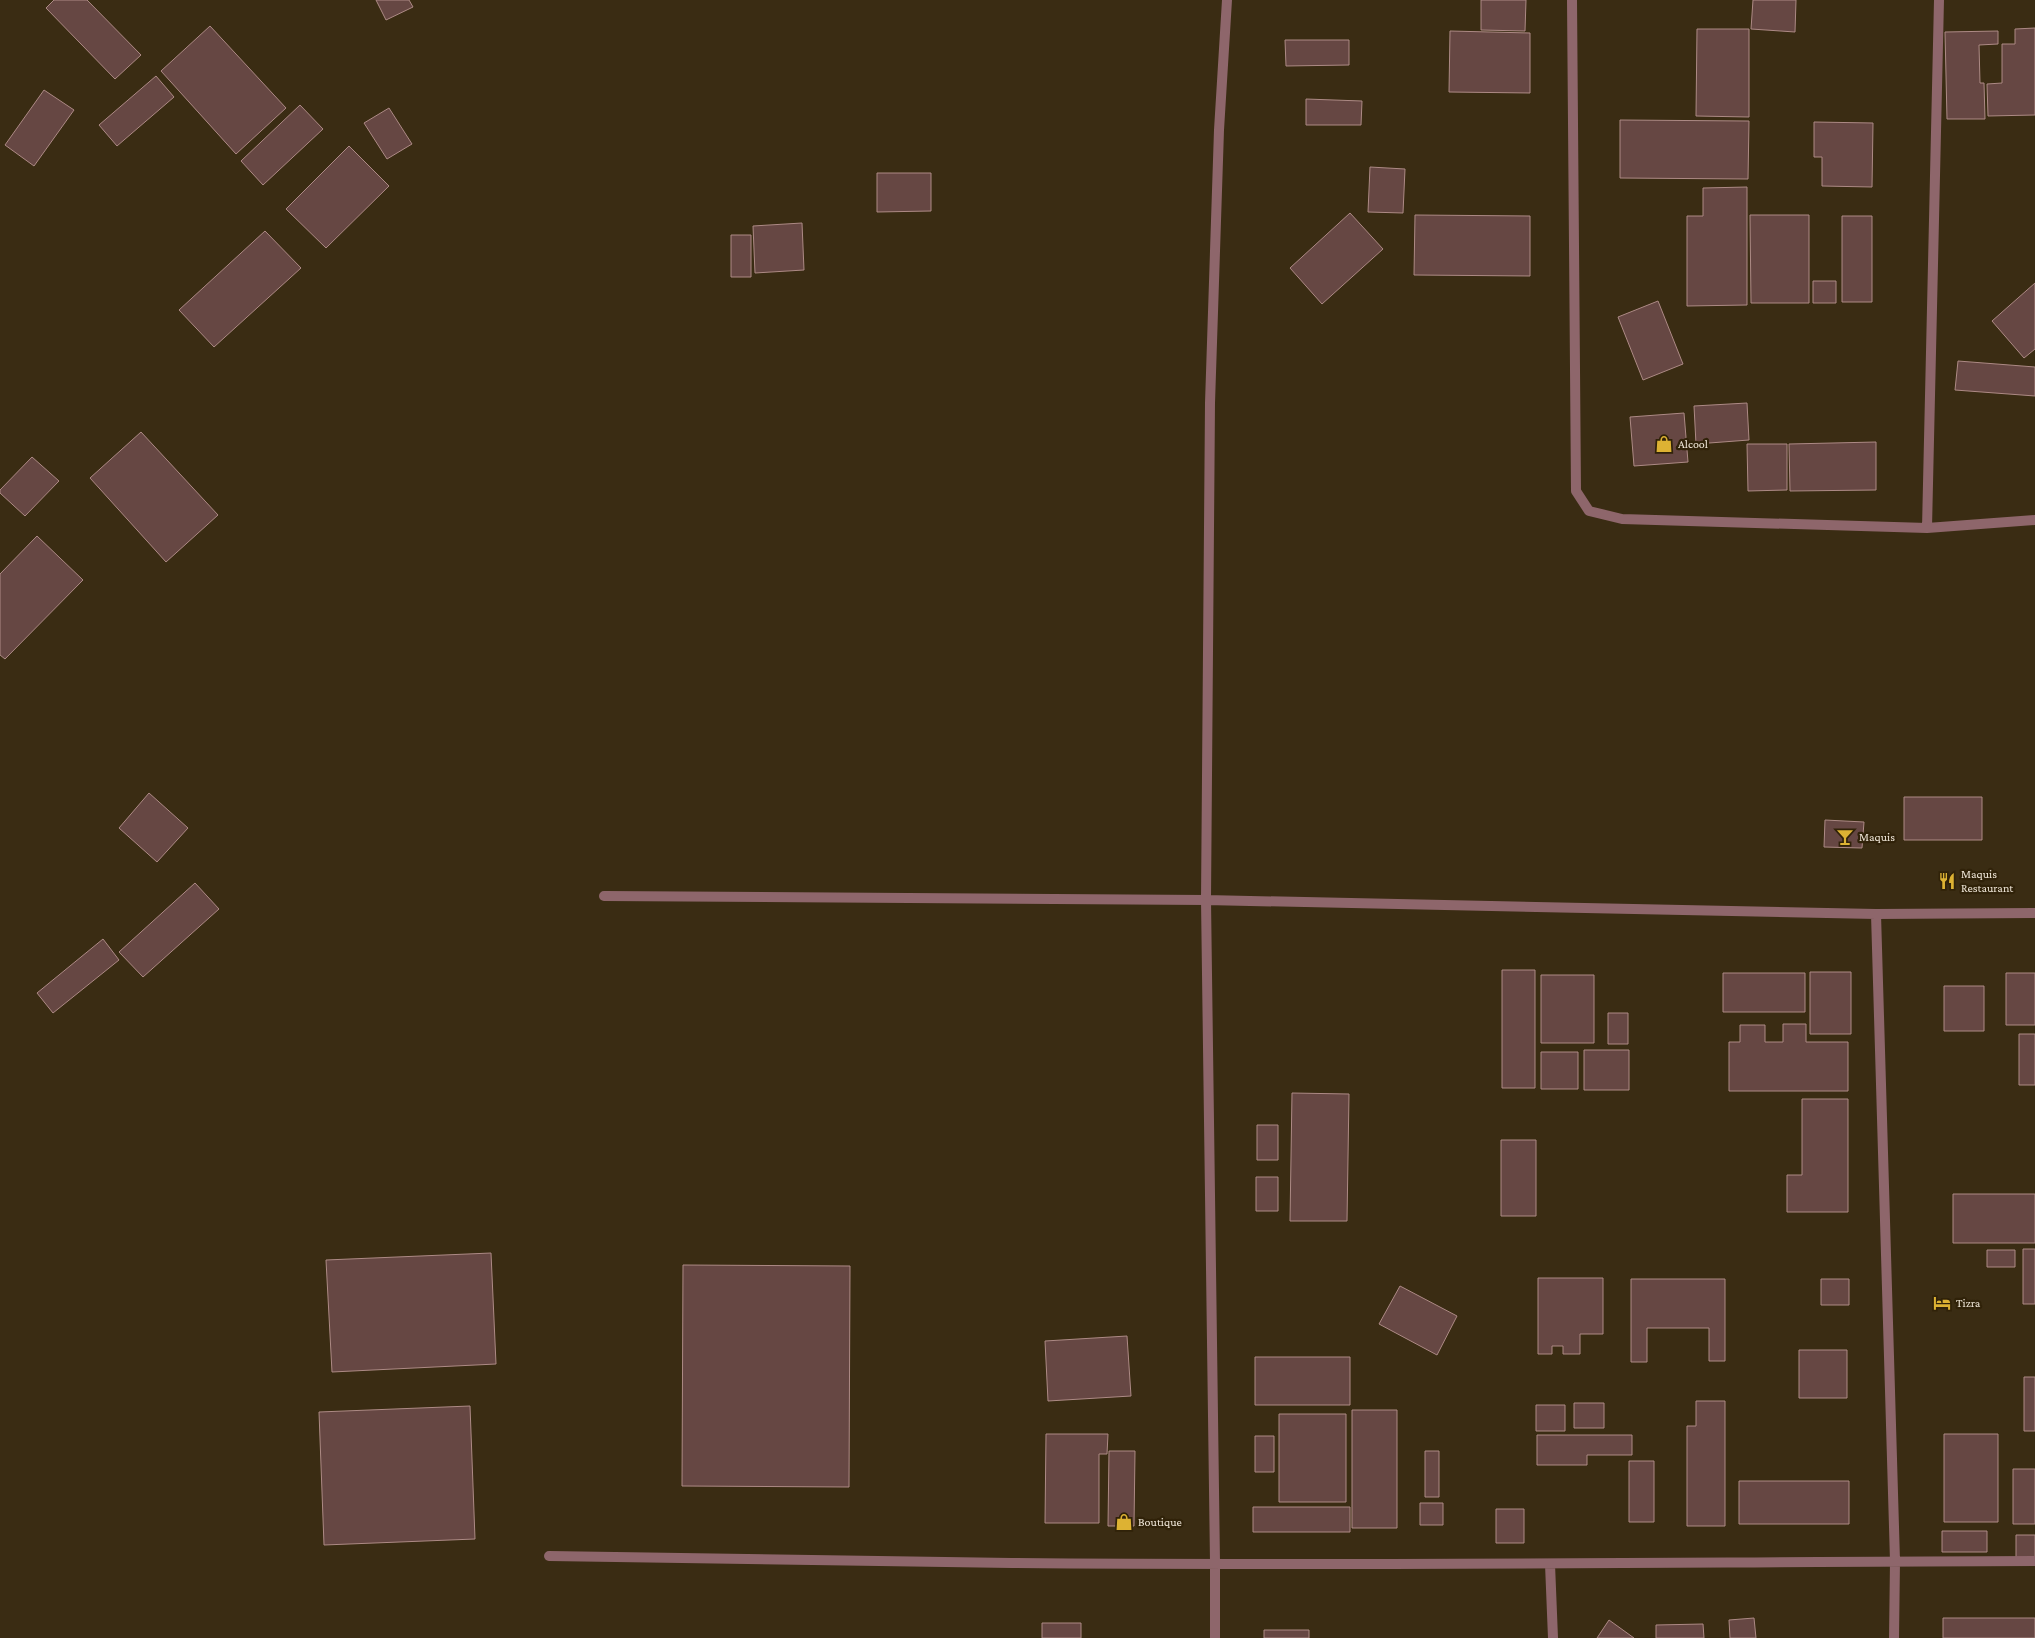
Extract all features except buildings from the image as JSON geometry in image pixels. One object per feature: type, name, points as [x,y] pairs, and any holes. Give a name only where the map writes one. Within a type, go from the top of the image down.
[{"type":"street","points":[[1215,1638],[1206,900],[1210,403],[1219,130],[1227,0]]},
{"type":"street","points":[[1572,0],[1576,491],[1589,511],[1622,519],[1926,528],[2035,520]]},
{"type":"street","points":[[1926,528],[1939,0]]},
{"type":"street","points":[[604,896],[1206,900],[1876,914],[2035,913]]},
{"type":"street","points":[[1876,914],[1895,1561],[1894,1638]]},
{"type":"street","points":[[549,1556],[1215,1564],[2035,1561]]},
{"type":"street","points":[[1550,1564],[1553,1638]]},
{"type":"place","name":"Alcool","points":[[1664,444]]},
{"type":"place","name":"Maquis","points":[[1845,837]]},
{"type":"place","name":"Maquis Restaurant","points":[[1947,881]]},
{"type":"place","name":"Tizra","points":[[1942,1303]]},
{"type":"place","name":"Boutique","points":[[1124,1522]]}]
